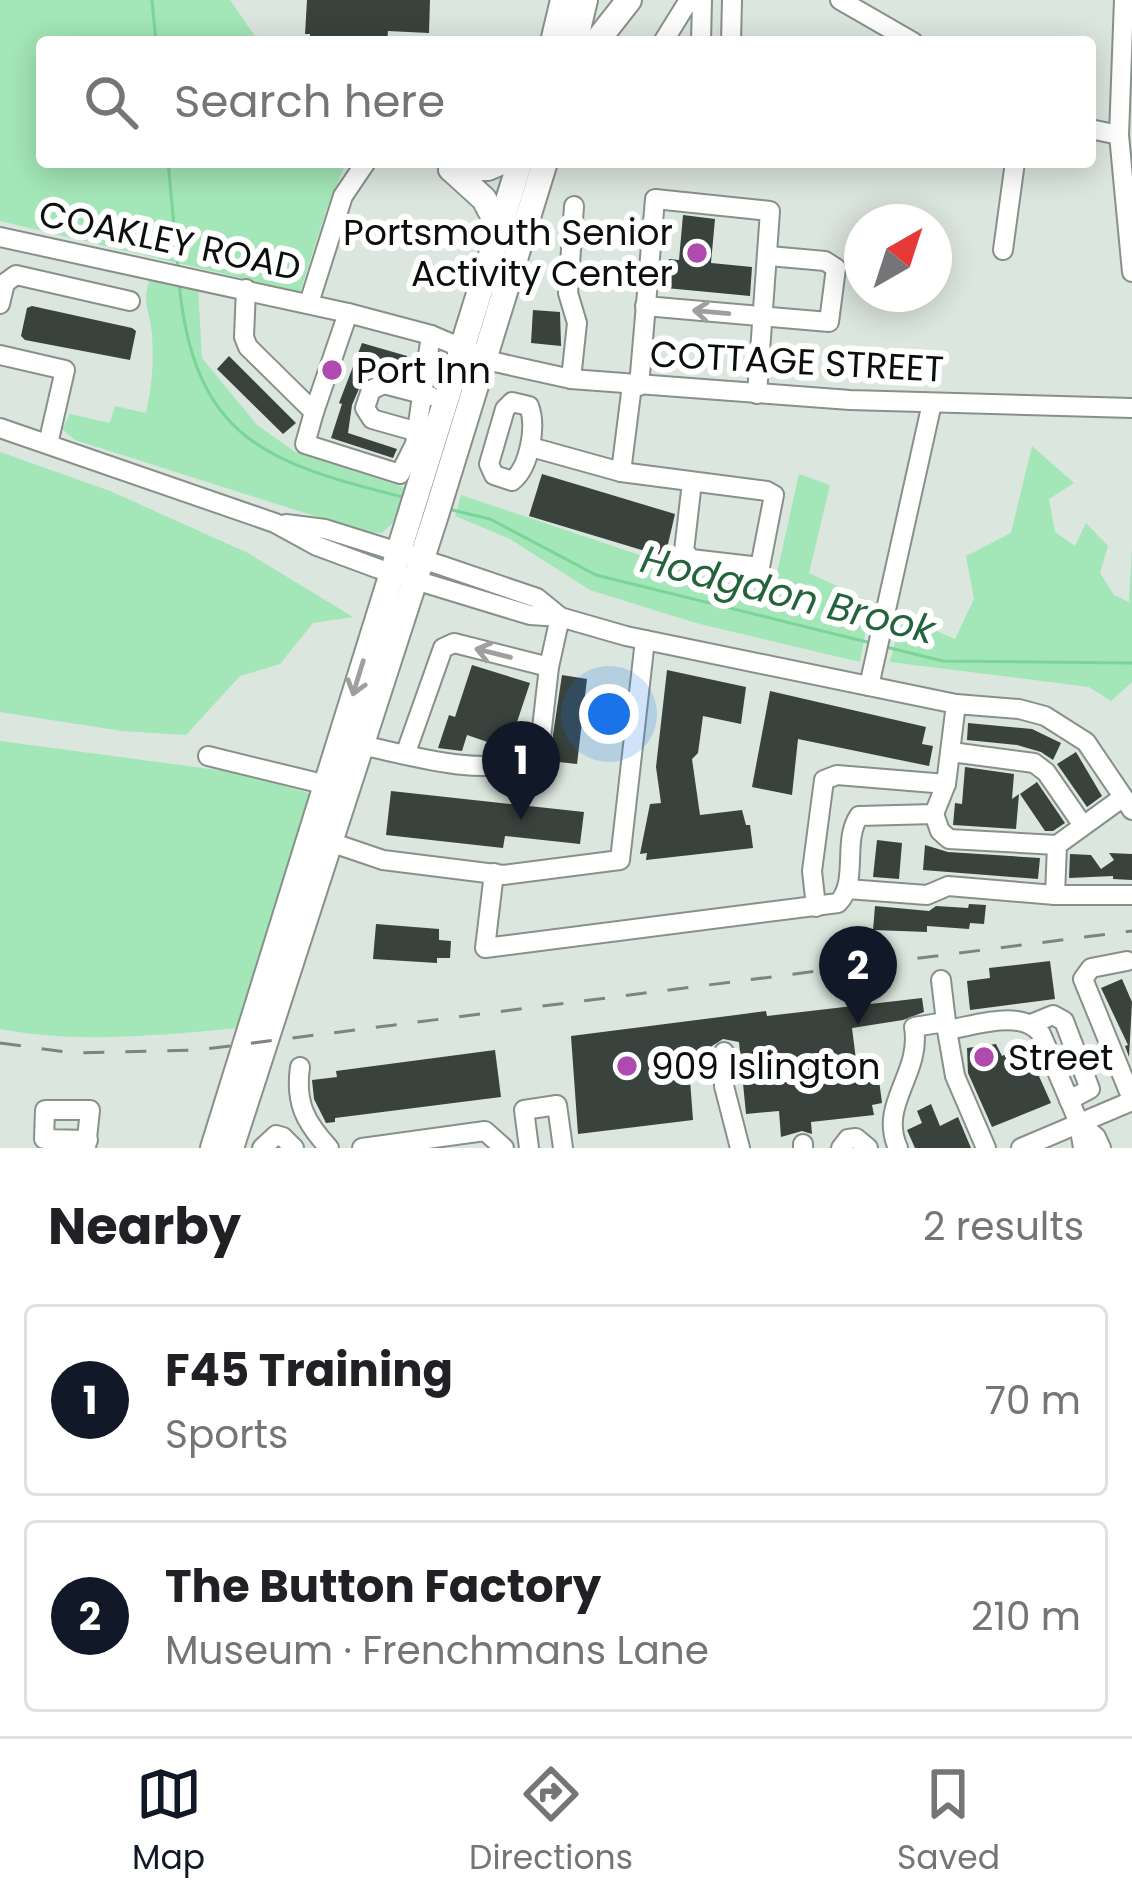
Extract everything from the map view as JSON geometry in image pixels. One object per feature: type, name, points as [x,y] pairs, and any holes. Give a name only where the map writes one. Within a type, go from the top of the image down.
[{"type":"main road","points":[[554,36],[563,0]]},
{"type":"main road","points":[[576,36],[585,0]]},
{"type":"main road","points":[[601,36],[629,0]]},
{"type":"main road","points":[[448,168],[484,199],[500,229]]},
{"type":"main road","points":[[475,352],[500,229],[518,168]]},
{"type":"main road","points":[[231,1148],[361,745],[447,401],[475,352],[543,168]]},
{"type":"main road","points":[[213,1148],[327,785],[406,565]]},
{"type":"street","points":[[667,36],[689,0]]},
{"type":"street","points":[[701,36],[702,0]]},
{"type":"street","points":[[731,36],[732,0]]},
{"type":"street","points":[[840,0],[903,36]]},
{"type":"street","points":[[1124,0],[1126,57],[1119,135],[1132,272]]},
{"type":"street","points":[[1096,130],[1119,135]]},
{"type":"street","points":[[309,303],[343,196],[362,168]]},
{"type":"street","points":[[1003,250],[1014,168]]},
{"type":"street","points":[[621,472],[646,306],[655,199],[770,211],[757,394]]},
{"type":"street","points":[[571,380],[577,323],[568,293],[574,206]]},
{"type":"street","name":"COAKLEY ROAD","points":[[0,237],[309,303],[475,352]]},
{"type":"street","points":[[646,306],[829,322],[836,268],[825,261],[769,256]]},
{"type":"street","points":[[0,304],[5,283],[16,275],[130,301]]},
{"type":"street","points":[[246,289],[244,337],[248,347],[314,412]]},
{"type":"street","points":[[348,313],[305,444],[400,475],[418,432],[447,401]]},
{"type":"street","points":[[430,335],[447,401]]},
{"type":"street","name":"COTTAGE STREET","points":[[475,352],[571,380],[932,403],[1132,408]]},
{"type":"street","points":[[0,355],[64,370],[48,445]]},
{"type":"street","points":[[418,432],[372,419],[365,408],[376,385],[447,401]]},
{"type":"street","points":[[869,686],[932,403]]},
{"type":"street","points":[[0,428],[275,523],[325,529],[406,565],[537,598],[560,617],[645,640],[956,704],[1019,709],[1057,721],[1092,748],[1127,804],[1082,824],[1057,845],[950,838],[940,831],[934,814],[946,784],[956,704]]},
{"type":"street","points":[[531,447],[621,472],[692,482],[774,495],[760,567],[692,559],[684,551],[692,482]]},
{"type":"street","points":[[361,745],[497,769],[530,761],[542,736],[560,617]]},
{"type":"street","points":[[330,842],[382,860],[494,873],[620,860],[645,640]]},
{"type":"street","points":[[405,755],[443,648],[454,644],[550,668]]},
{"type":"street","points":[[951,752],[1034,763],[1046,772],[1082,824]]},
{"type":"street","points":[[208,756],[327,785]]},
{"type":"street","points":[[816,907],[812,871],[824,780],[837,775],[946,784]]},
{"type":"street","points":[[494,873],[485,948],[816,907],[838,904],[847,889],[853,827],[859,816],[934,814]]},
{"type":"street","points":[[1055,895],[1057,845]]},
{"type":"street","points":[[847,889],[927,895],[948,886],[1132,896]]},
{"type":"street","points":[[1021,1148],[1132,1100],[1083,979],[1091,968],[1127,962]]},
{"type":"street","points":[[941,980],[955,1076],[986,1148]]},
{"type":"street","points":[[898,1148],[891,1120],[914,1060],[914,1027],[1016,1020],[1031,1024],[1041,1034],[1079,1123],[1083,1148]]},
{"type":"street","points":[[724,1052],[724,1086],[740,1148]]},
{"type":"street","points":[[300,1067],[297,1093],[304,1118],[329,1148]]},
{"type":"street","points":[[362,1148],[485,1131],[518,1147],[524,1110],[556,1105],[563,1148]]},
{"type":"street","points":[[1079,1123],[1101,1148]]},
{"type":"street","points":[[262,1148],[276,1135],[284,1136],[294,1148]]},
{"type":"street","points":[[841,1148],[848,1139],[856,1138],[868,1148]]},
{"type":"green space","points":[[0,0],[230,0],[255,36],[36,36],[36,168],[344,168],[300,292],[0,221]]},
{"type":"green space","points":[[150,278],[198,288],[202,358],[257,425],[295,452],[406,488],[394,522],[382,533],[365,532],[75,440],[62,429],[70,414],[110,423],[115,406],[146,413],[153,364],[146,301]]},
{"type":"green space","points":[[1032,446],[1074,483],[1049,499],[1055,532],[1075,546],[1086,523],[1108,546],[1100,573],[1114,595],[1129,602],[1132,547],[1132,682],[1111,701],[1089,687],[890,662],[902,616],[955,639],[974,599],[966,556],[1011,533]]},
{"type":"green space","points":[[0,452],[110,491],[248,553],[353,617],[313,623],[280,664],[240,676],[186,735],[122,731],[0,712]]},
{"type":"green space","points":[[799,474],[830,485],[809,573],[871,602],[860,662],[696,623],[590,590],[510,539],[455,516],[461,495],[717,581],[773,591]]},
{"type":"green space","points":[[0,741],[240,773],[315,795],[240,1028],[90,1037],[0,1029]]},
{"type":"building","points":[[307,0],[430,0],[429,33],[305,34]]},
{"type":"building","name":"Portsmouth Senior Activity Center","points":[[683,215],[715,219],[711,263],[752,267],[750,296],[666,288],[669,259],[679,260]]},
{"type":"building","points":[[27,308],[132,328],[136,331],[130,360],[25,340],[21,336]]},
{"type":"building","points":[[533,310],[560,312],[561,346],[531,343]]},
{"type":"building","points":[[362,343],[407,356],[403,371],[371,361],[352,405],[348,433],[397,449],[393,458],[331,438]]},
{"type":"building","points":[[229,356],[296,423],[283,434],[217,369]]},
{"type":"building","points":[[542,474],[675,514],[665,557],[529,516]]},
{"type":"building","points":[[472,665],[530,683],[508,749],[467,735],[462,751],[438,748],[449,715],[455,717]]},
{"type":"building","points":[[667,670],[746,687],[741,724],[703,716],[698,753],[692,759],[700,815],[742,810],[753,848],[646,860],[647,853],[640,854],[650,804],[661,803],[656,767]]},
{"type":"building","points":[[562,675],[587,679],[577,764],[549,761]]},
{"type":"building","points":[[770,691],[926,727],[922,744],[933,746],[929,766],[798,739],[792,795],[752,787]]},
{"type":"building","points":[[968,723],[1032,729],[1061,743],[1053,760],[1017,745],[967,740]]},
{"type":"building","points":[[1076,752],[1102,796],[1087,807],[1057,764]]},
{"type":"building","points":[[965,767],[1014,774],[1012,799],[1019,794],[1016,829],[953,825],[955,803],[962,804]]},
{"type":"building","points":[[1037,782],[1065,823],[1053,831],[1045,831],[1020,794]]},
{"type":"building","points":[[391,791],[584,812],[580,844],[505,836],[503,848],[386,835]]},
{"type":"building","points":[[877,840],[902,843],[899,879],[873,877]]},
{"type":"building","points":[[925,845],[948,852],[1040,858],[1038,879],[923,870]]},
{"type":"building","points":[[1109,853],[1132,854],[1132,880],[1069,878],[1070,854],[1091,855],[1101,869],[1114,860]]},
{"type":"building","points":[[969,904],[986,905],[984,924],[970,923],[969,929],[927,926],[927,932],[873,930],[875,906],[929,911],[936,906],[968,908]]},
{"type":"building","points":[[376,924],[439,929],[439,940],[451,941],[450,958],[437,958],[437,963],[373,959]]},
{"type":"building","points":[[1050,961],[1055,999],[970,1010],[967,981],[990,978],[989,968]]},
{"type":"building","points":[[1122,979],[1132,1002],[1129,1057],[1101,988]]},
{"type":"building","points":[[922,998],[924,1012],[852,1028],[856,1060],[876,1057],[882,1103],[872,1105],[874,1115],[811,1122],[812,1134],[802,1131],[781,1137],[779,1111],[746,1114],[739,1042],[723,1039],[712,1046],[710,1078],[690,1080],[693,1120],[578,1134],[571,1036],[766,1011],[767,1016]]},
{"type":"building","points":[[996,1044],[1002,1056],[1025,1045],[1051,1103],[992,1127],[968,1073],[967,1048]]},
{"type":"building","points":[[495,1050],[501,1097],[335,1118],[326,1123],[314,1099],[312,1080],[337,1077],[336,1071]]},
{"type":"building","points":[[931,1104],[940,1126],[958,1117],[971,1148],[915,1148],[907,1130],[922,1123],[917,1111]]},
{"type":"waterway","name":"Hodgdon Brook","points":[[152,0],[155,36]]},
{"type":"waterway","name":"Hodgdon Brook","points":[[169,168],[178,268]]},
{"type":"waterway","name":"Hodgdon Brook","points":[[179,283],[187,335],[201,377],[220,409],[244,435],[311,471],[403,497]]},
{"type":"waterway","name":"Hodgdon Brook","points":[[448,509],[490,519],[596,575],[871,643]]},
{"type":"waterway","name":"Hodgdon Brook","points":[[886,647],[943,661],[1132,663]]},
{"type":"railway","points":[[0,1043],[73,1053],[198,1050],[1132,931]]},
{"type":"place","name":"Portsmouth Senior Activity Center","points":[[697,253]]},
{"type":"place","name":"Port Inn","points":[[332,370]]},
{"type":"place","name":"F45 Training","points":[[521,820]]},
{"type":"place","name":"The Button Factory","points":[[858,1025]]},
{"type":"place","name":"Street","points":[[984,1057]]},
{"type":"place","name":"909 Islington","points":[[627,1066]]}]
